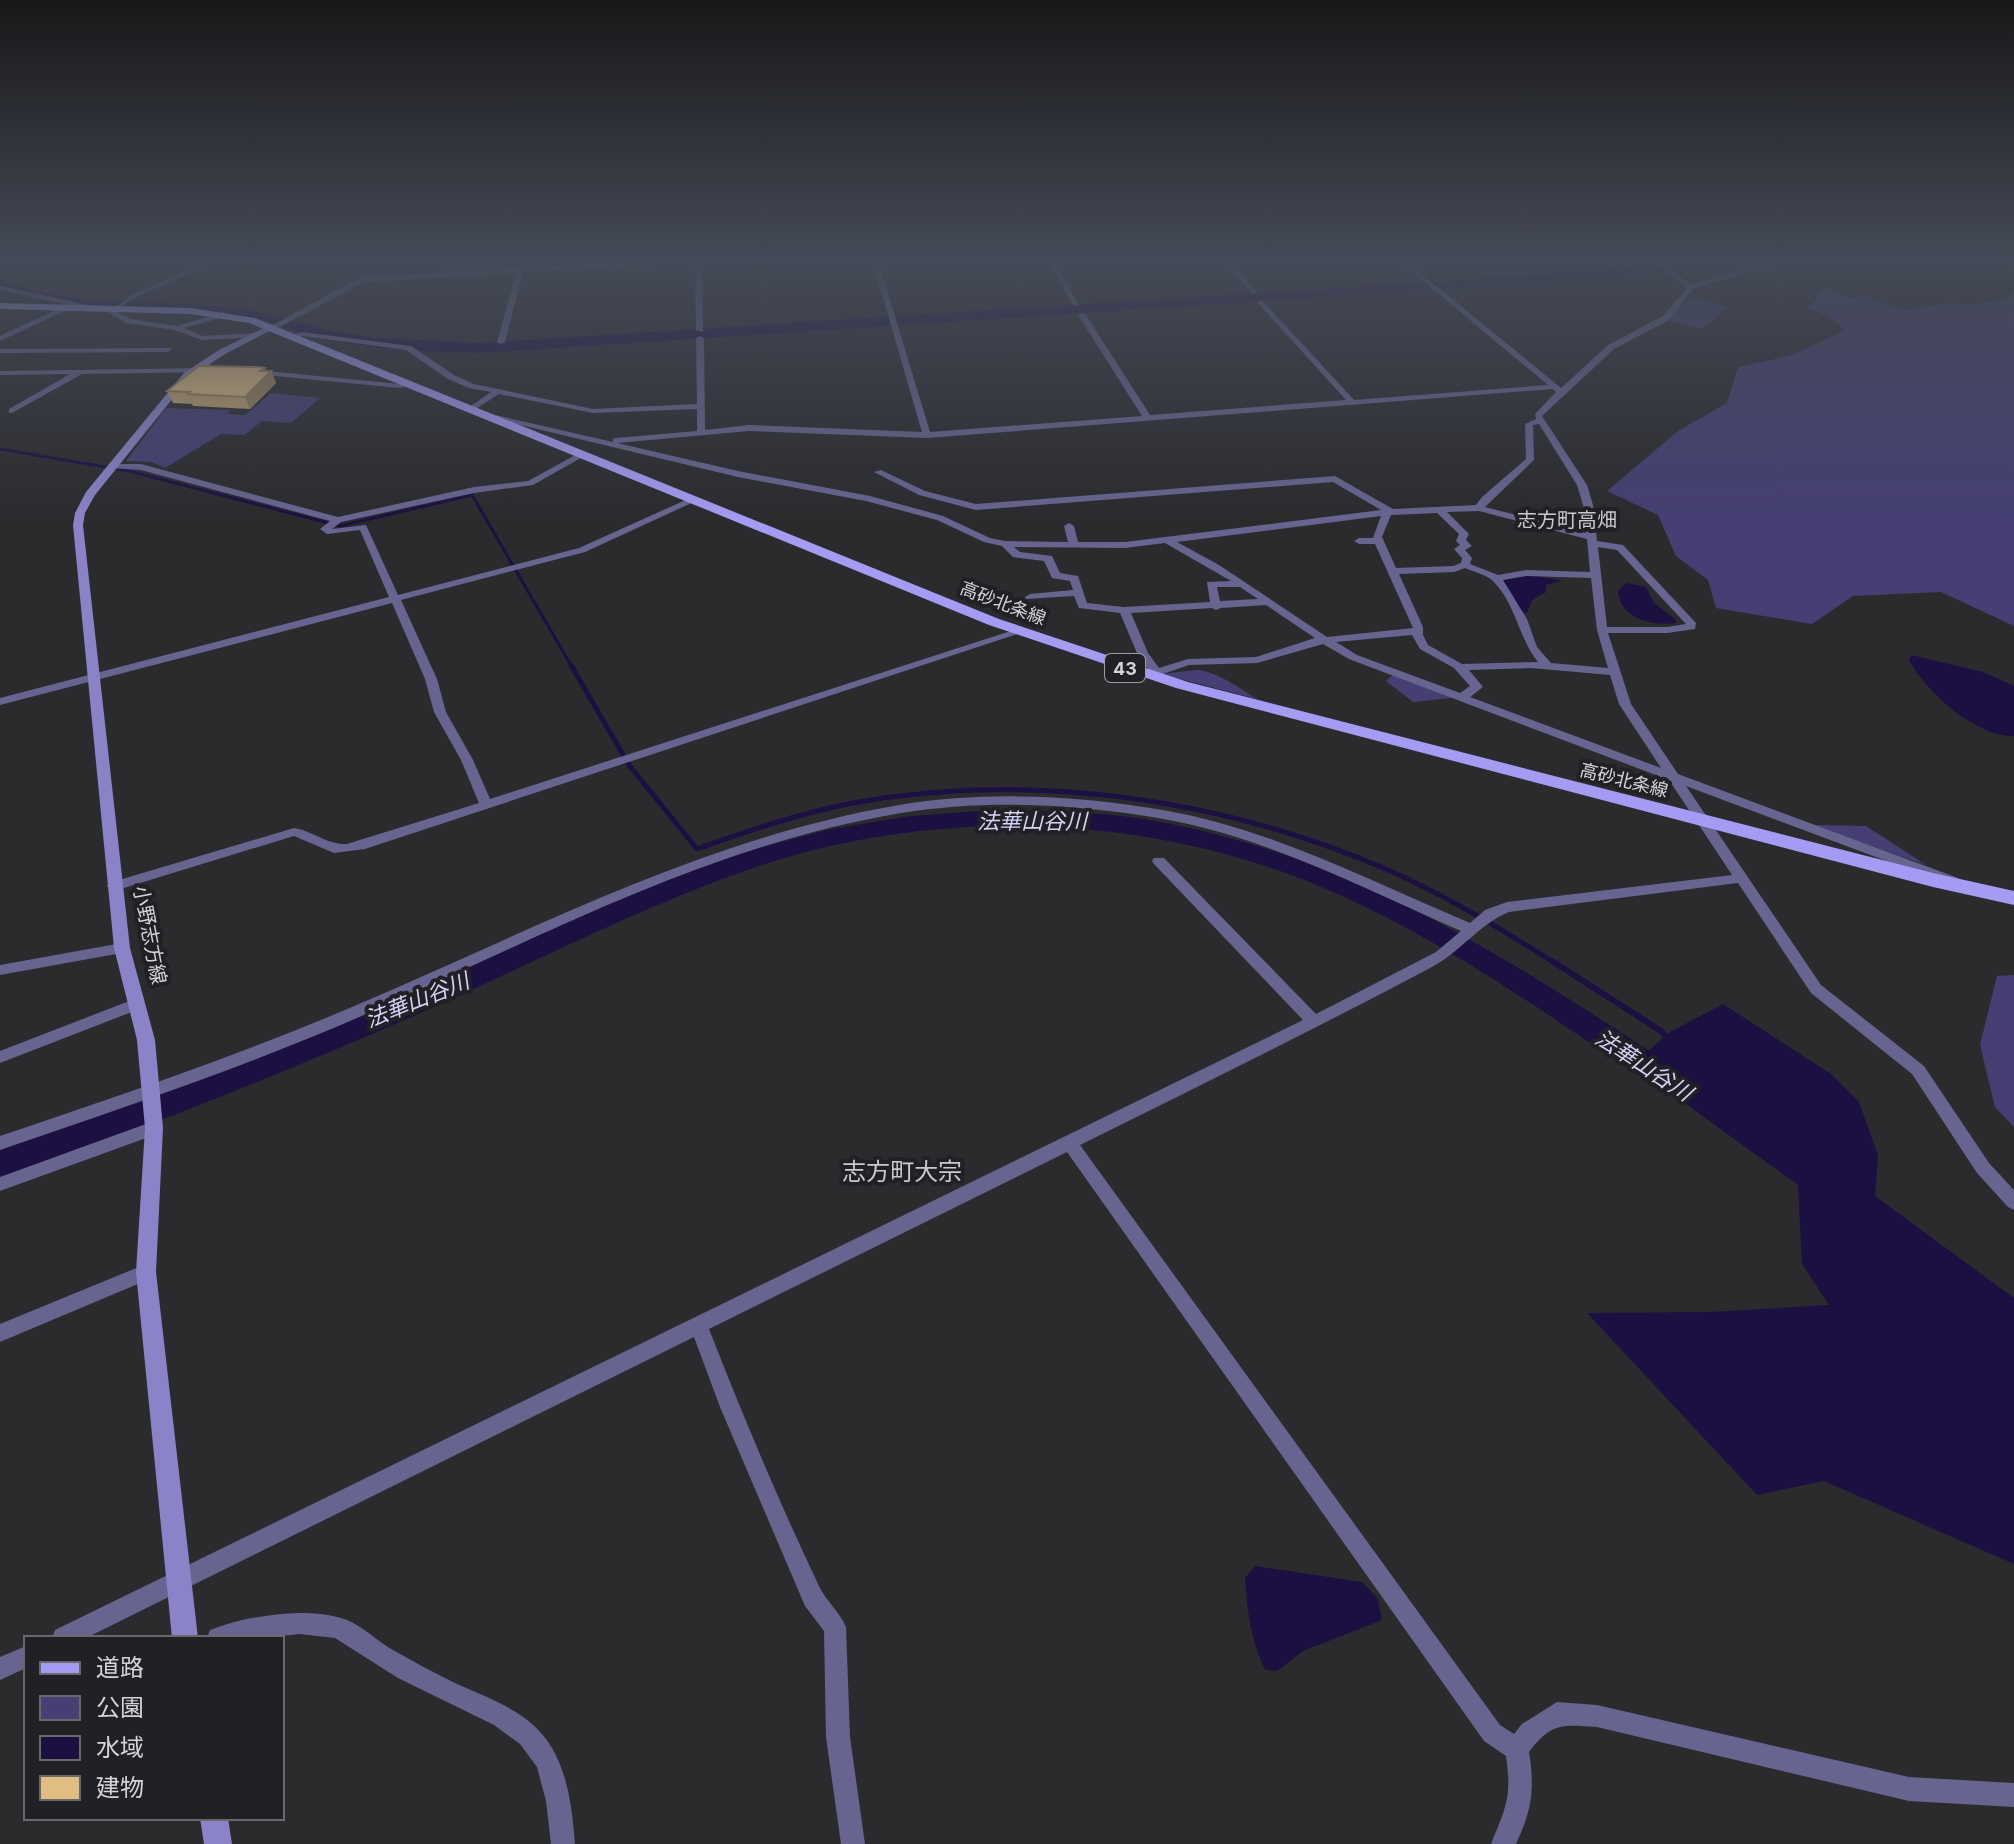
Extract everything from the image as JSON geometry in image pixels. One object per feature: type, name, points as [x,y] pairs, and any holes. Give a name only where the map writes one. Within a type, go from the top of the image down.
[{"type":"main road","name":"小野志方線","points":[[185,1636],[146,1272],[154,1128],[146,1040],[122,948],[78,525],[86,502],[110,469],[193,370],[236,346]]},
{"type":"main road","name":"高砂北条線","points":[[319,346],[477,413],[1021,631],[1150,675],[1705,821],[2014,898]]},
{"type":"main road","points":[[214,1820],[218,1844]]},
{"type":"street","points":[[142,370],[169,346]]},
{"type":"street","points":[[393,346],[408,348],[451,377],[497,392],[593,411],[700,406]]},
{"type":"street","points":[[700,346],[701,431]]},
{"type":"street","points":[[901,346],[927,435]]},
{"type":"street","points":[[1102,346],[1147,418]]},
{"type":"street","points":[[1302,346],[1352,402]]},
{"type":"street","points":[[1504,346],[1556,389]]},
{"type":"street","points":[[1613,346],[1556,389],[1540,411],[1539,421],[1582,485],[1602,630],[1625,704],[1816,989],[1918,1070],[1983,1168],[2014,1202]]},
{"type":"street","points":[[0,351],[46,349],[44,351]]},
{"type":"street","points":[[76,358],[84,350]]},
{"type":"street","points":[[15,373],[44,351],[167,350]]},
{"type":"street","points":[[60,372],[68,365]]},
{"type":"street","points":[[0,373],[220,370]]},
{"type":"street","points":[[12,411],[80,372]]},
{"type":"street","points":[[249,372],[400,386],[411,384]]},
{"type":"street","points":[[603,442],[701,431],[780,428],[927,435],[1556,389]]},
{"type":"street","points":[[477,413],[497,392]]},
{"type":"street","points":[[477,413],[738,474],[867,498],[940,518],[987,540],[1005,544],[1074,546],[1168,541],[1389,512],[1479,508],[1620,547],[1691,623],[1691,627],[1667,630],[1602,630]]},
{"type":"street","points":[[1479,508],[1485,499],[1530,460],[1529,424],[1539,421]]},
{"type":"street","points":[[1531,451],[1561,453]]},
{"type":"street","points":[[486,805],[467,760],[440,712],[431,679],[363,527],[330,532],[325,529],[338,520],[474,490],[530,483],[582,455]]},
{"type":"street","points":[[110,469],[141,467],[338,520]]},
{"type":"street","points":[[878,472],[922,493],[976,507],[1339,479],[1389,512]]},
{"type":"street","points":[[0,702],[582,550],[693,500]]},
{"type":"street","points":[[1440,511],[1464,534],[1461,541],[1467,546],[1459,549],[1467,558],[1465,565]]},
{"type":"street","points":[[1389,512],[1377,537],[1418,627],[1423,647],[1431,655],[1459,667],[1547,666],[1613,672]]},
{"type":"street","points":[[1069,526],[1074,546]]},
{"type":"street","points":[[1168,541],[1200,555],[1266,602],[1353,657],[1921,867],[1972,889]]},
{"type":"street","points":[[1359,541],[1379,541]]},
{"type":"street","points":[[1005,544],[1017,555],[1048,558],[1056,576],[1074,578],[1083,606],[1124,610],[1266,602]]},
{"type":"street","points":[[1394,571],[1454,569],[1465,565],[1497,578],[1526,573],[1595,575]]},
{"type":"street","points":[[1497,578],[1522,619],[1532,648],[1547,666]]},
{"type":"street","points":[[1216,607],[1211,584],[1242,584]]},
{"type":"street","points":[[1030,597],[1079,592]]},
{"type":"street","points":[[1124,610],[1143,653],[1154,669],[1150,675]]},
{"type":"street","points":[[114,886],[294,832],[310,834],[329,847],[342,849],[379,840],[1021,631]]},
{"type":"street","points":[[1150,675],[1188,662],[1257,660],[1324,640],[1417,631]]},
{"type":"street","points":[[1459,667],[1477,687],[1461,697]]},
{"type":"street","points":[[0,1143],[280,1043],[685,868],[772,839],[901,809],[961,803],[1029,802],[1170,815],[1272,843],[1481,923]]},
{"type":"street","points":[[1159,861],[1314,1022]]},
{"type":"street","points":[[67,1636],[1314,1022],[1441,956],[1481,923],[1507,907],[1742,878]]},
{"type":"street","points":[[0,970],[122,948]]},
{"type":"street","points":[[0,1057],[137,1004]]},
{"type":"street","points":[[0,1184],[154,1128]]},
{"type":"street","points":[[1069,1142],[1492,1733],[1517,1749]]},
{"type":"street","points":[[0,1333],[146,1272]]},
{"type":"street","points":[[699,1326],[813,1598],[835,1627],[838,1737],[853,1844]]},
{"type":"street","points":[[225,1636],[254,1628],[299,1625],[326,1625],[353,1632],[387,1659],[499,1715],[529,1736],[542,1757],[555,1784],[563,1844]]},
{"type":"street","points":[[0,1669],[24,1658]]},
{"type":"street","points":[[1503,1844],[1517,1816],[1523,1792],[1517,1749],[1530,1732],[1557,1713],[1597,1716],[1909,1789],[2014,1795]]},
{"type":"green space","points":[[1811,346],[2014,346],[2014,626],[1941,592],[1853,596],[1812,624],[1716,608],[1708,580],[1676,556],[1658,515],[1607,491],[1678,431],[1727,403],[1738,367],[1792,355]]},
{"type":"green space","points":[[271,393],[320,398],[291,423],[262,421],[244,435],[221,434],[165,468],[151,462],[126,461],[166,408],[231,410],[227,414],[245,415]]},
{"type":"green space","points":[[1196,670],[1220,677],[1257,699],[1161,674]]},
{"type":"green space","points":[[1393,675],[1451,698],[1413,702],[1386,681]]},
{"type":"green space","points":[[1866,826],[1926,865],[1818,827]]},
{"type":"green space","points":[[2014,975],[2014,1127],[1995,1107],[1980,1045],[1997,976]]},
{"type":"water","points":[[1533,575],[1562,581],[1546,585],[1546,592],[1532,600],[1527,613],[1522,612],[1502,580]]},
{"type":"water","points":[[1627,583],[1646,587],[1654,603],[1677,621],[1647,622],[1630,614],[1620,600],[1618,590]]},
{"type":"water","points":[[1911,655],[1983,672],[2014,686],[2014,736],[1984,729],[1954,710],[1927,686],[1909,660]]},
{"type":"water","points":[[1723,1004],[1831,1074],[1859,1102],[1878,1155],[1875,1196],[2014,1298],[2014,1564],[1824,1481],[1757,1495],[1587,1313],[1710,1312],[1829,1305],[1802,1264],[1798,1185],[1632,1065],[1670,1032]]},
{"type":"water","points":[[1255,1566],[1362,1582],[1378,1599],[1382,1620],[1303,1651],[1277,1671],[1265,1670],[1253,1637],[1247,1602],[1245,1578]]},
{"type":"building","points":[[199,366],[259,367],[265,368],[260,371],[271,371],[245,397],[167,391]]},
{"type":"waterway","points":[[419,346],[510,346]]},
{"type":"waterway","points":[[0,449],[129,471],[340,526],[472,495],[572,667]]},
{"type":"waterway","points":[[571,665],[629,765],[697,849],[813,812],[920,794],[988,790],[1057,791],[1124,797],[1192,808],[1323,844],[1430,890],[1555,963]]},
{"type":"waterway","name":"法華山谷川","points":[[0,1163],[123,1119],[365,1023],[676,886],[753,859],[831,838],[911,824],[992,818],[1073,820],[1153,829],[1232,846],[1310,872],[1404,915],[1494,966],[1668,1079]]},
{"type":"waterway","points":[[1552,961],[1661,1031],[1669,1041]]},
{"type":"district","name":"志方町高畑","points":[[1567,520]]},
{"type":"district","name":"志方町大宗","points":[[902,1171]]}]
